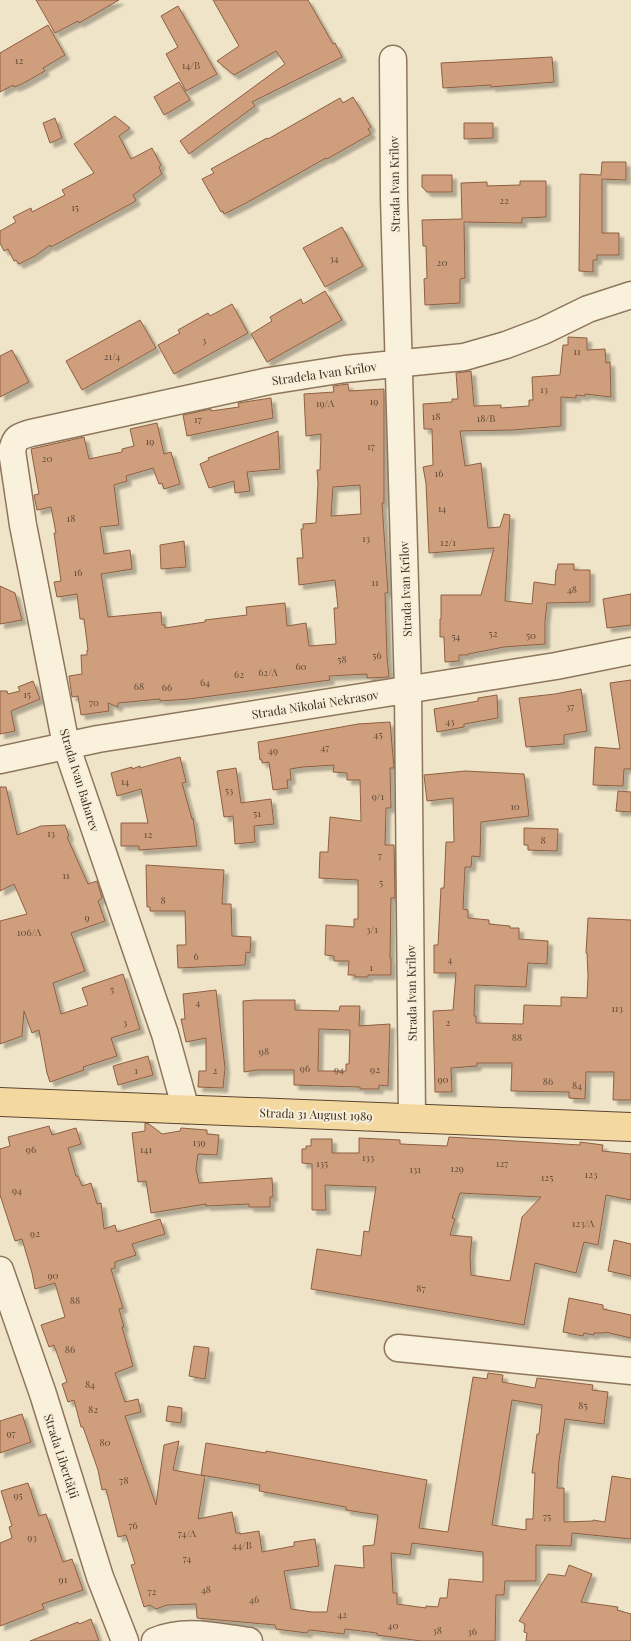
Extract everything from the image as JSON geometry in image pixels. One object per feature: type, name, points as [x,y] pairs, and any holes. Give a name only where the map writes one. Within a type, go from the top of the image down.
[{"type":"main road","name":"Strada 31 August 1989","points":[[0,1102],[631,1127]]},
{"type":"street","name":"Strada Ivan Krîlov","points":[[393,59],[394,198],[408,690],[412,1118]]},
{"type":"street","name":"Stradela Ivan Krîlov","points":[[14,442],[19,436],[31,433],[269,381],[345,368],[464,357],[506,345],[543,331],[588,309],[631,295]]},
{"type":"street","name":"Strada Ivan Baharev","points":[[14,442],[12,451],[23,524],[66,745],[165,1034],[186,1110]]},
{"type":"street","name":"Strada Nikolai Nekrasov","points":[[0,760],[66,745],[556,666],[631,651]]},
{"type":"street","name":"Strada Libertății","points":[[0,1270],[42,1394],[100,1577],[125,1641]]},
{"type":"street","points":[[398,1348],[631,1371]]},
{"type":"street","points":[[155,1641],[166,1636],[185,1634],[208,1635],[249,1641]]},
{"type":"building","points":[[36,0],[119,0],[79,23],[78,21],[55,33]]},
{"type":"building","points":[[213,0],[308,0],[342,57],[252,102],[255,106],[189,154],[180,141],[285,64],[276,51],[234,75],[217,61],[239,46]]},
{"type":"building","points":[[178,6],[217,74],[186,91],[166,54],[178,47],[161,16]]},
{"type":"building","points":[[48,25],[65,55],[43,68],[45,71],[22,84],[14,87],[13,85],[0,92],[0,53]]},
{"type":"building","points":[[552,57],[554,82],[491,87],[491,85],[443,88],[441,63]]},
{"type":"building","points":[[179,82],[190,100],[164,115],[154,97]]},
{"type":"building","points":[[353,97],[371,127],[368,129],[371,134],[246,203],[224,214],[223,211],[221,212],[202,179],[214,173],[211,169],[340,98],[343,103]]},
{"type":"building","points":[[115,116],[130,128],[119,136],[131,159],[152,148],[161,165],[159,167],[162,174],[133,195],[136,200],[134,202],[51,247],[50,245],[35,256],[19,264],[16,260],[14,261],[8,249],[4,251],[0,243],[0,231],[16,222],[13,217],[31,208],[32,212],[65,195],[62,190],[94,173],[74,144]]},
{"type":"building","points":[[55,118],[62,138],[50,143],[43,123]]},
{"type":"building","points":[[464,123],[493,123],[493,138],[464,139]]},
{"type":"building","points":[[602,162],[626,162],[626,180],[602,179],[602,233],[619,233],[619,255],[597,255],[597,260],[593,260],[593,272],[579,271],[580,174],[601,175]]},
{"type":"building","points":[[422,175],[452,175],[452,192],[427,192],[422,187]]},
{"type":"building","points":[[520,181],[546,181],[546,217],[522,218],[522,223],[464,222],[465,278],[460,279],[460,303],[425,305],[424,279],[427,278],[426,246],[423,246],[422,220],[462,219],[461,183],[487,182],[487,186],[520,185]]},
{"type":"building","points":[[342,227],[363,266],[325,287],[303,248]]},
{"type":"building","points":[[325,291],[342,320],[267,362],[251,334],[272,321],[270,317],[301,299],[303,304]]},
{"type":"building","points":[[232,304],[248,333],[174,374],[158,345],[180,333],[178,330],[208,313],[210,316]]},
{"type":"building","points":[[140,320],[156,348],[82,390],[66,361]]},
{"type":"building","points":[[568,337],[587,338],[587,350],[605,349],[606,363],[610,362],[611,397],[585,394],[585,396],[576,395],[576,398],[561,397],[561,426],[513,430],[460,431],[465,466],[481,463],[488,528],[500,527],[504,514],[510,515],[505,601],[532,604],[534,582],[555,585],[558,564],[574,564],[574,570],[590,570],[590,602],[547,603],[545,644],[504,647],[468,655],[459,655],[459,661],[445,662],[444,637],[440,637],[441,595],[481,595],[494,548],[429,553],[426,483],[423,467],[433,465],[432,429],[424,429],[423,404],[452,402],[452,399],[458,399],[456,373],[471,371],[474,406],[501,405],[501,408],[529,406],[529,400],[533,400],[532,377],[560,375],[563,345],[568,345]]},
{"type":"building","points":[[12,350],[29,382],[0,397],[0,356]]},
{"type":"building","points":[[348,384],[349,391],[384,389],[384,503],[382,503],[388,593],[385,593],[389,677],[367,678],[367,674],[329,676],[330,680],[189,699],[160,701],[160,699],[118,703],[118,707],[108,703],[109,711],[81,715],[78,696],[72,697],[69,676],[82,674],[81,655],[87,655],[84,619],[80,619],[77,594],[57,597],[54,582],[61,581],[54,533],[56,533],[51,507],[37,510],[34,495],[39,494],[31,449],[84,437],[89,459],[122,452],[122,449],[134,446],[130,429],[157,423],[164,454],[171,452],[180,484],[164,489],[162,483],[159,484],[153,468],[126,476],[127,481],[114,485],[119,525],[100,527],[104,554],[130,550],[132,569],[101,574],[108,617],[161,612],[162,625],[165,625],[165,628],[205,622],[205,620],[247,615],[246,607],[285,603],[287,626],[306,623],[309,646],[336,644],[334,608],[338,608],[335,580],[299,585],[297,558],[303,558],[301,529],[303,529],[303,524],[316,523],[317,470],[320,470],[321,434],[306,436],[304,394],[334,392],[333,386]],"holes":[[[360,485],[361,514],[331,516],[333,487]]]},
{"type":"building","points":[[271,398],[273,418],[187,436],[183,415],[211,409],[211,411],[239,407],[238,403]]},
{"type":"building","points":[[278,431],[280,469],[247,472],[250,491],[235,493],[234,481],[209,488],[200,464],[209,460],[208,458]]},
{"type":"building","points":[[184,541],[186,567],[161,569],[160,545]]},
{"type":"building","points":[[0,586],[15,593],[22,620],[0,624]]},
{"type":"building","points":[[631,594],[631,625],[607,628],[603,599]]},
{"type":"building","points":[[631,680],[631,769],[624,769],[623,786],[593,785],[595,747],[620,749],[610,683]]},
{"type":"building","points":[[33,681],[40,699],[11,711],[15,731],[0,734],[0,691],[7,691],[8,694],[20,691],[18,687]]},
{"type":"building","points":[[581,689],[587,731],[564,735],[564,744],[526,747],[519,698]]},
{"type":"building","points":[[497,695],[498,718],[464,724],[464,727],[437,732],[434,709],[478,701],[478,698]]},
{"type":"building","points":[[390,722],[394,768],[390,768],[391,808],[386,808],[385,845],[394,845],[395,898],[391,898],[391,975],[355,977],[355,975],[348,975],[349,961],[334,961],[334,956],[325,955],[326,925],[354,927],[354,919],[358,919],[358,880],[319,878],[320,852],[328,852],[330,817],[361,821],[360,780],[347,780],[347,773],[333,772],[334,765],[303,767],[290,769],[291,780],[287,780],[288,788],[273,790],[269,762],[262,763],[262,760],[260,760],[258,742],[358,724]]},
{"type":"building","points":[[180,757],[186,782],[182,783],[193,818],[197,846],[139,850],[139,846],[121,846],[121,823],[148,823],[141,789],[117,796],[111,773],[132,767],[132,769],[140,766],[140,768]]},
{"type":"building","points":[[236,768],[241,803],[271,799],[274,824],[254,826],[255,842],[235,844],[233,816],[224,817],[217,771]]},
{"type":"building","points":[[465,771],[524,774],[529,816],[481,822],[480,857],[472,856],[471,867],[465,867],[463,909],[468,910],[468,918],[489,920],[489,924],[519,928],[519,939],[548,941],[547,964],[528,963],[526,987],[475,985],[474,1016],[476,1016],[476,1023],[523,1024],[524,1005],[561,1006],[561,997],[587,998],[586,953],[588,918],[631,920],[631,1100],[613,1100],[614,1072],[586,1072],[585,1099],[569,1098],[569,1092],[511,1091],[512,1063],[477,1063],[477,1066],[451,1068],[452,1092],[435,1092],[433,1011],[453,1010],[456,973],[434,973],[434,945],[438,945],[441,888],[444,888],[446,842],[454,842],[453,798],[427,801],[424,775]]},
{"type":"building","points":[[0,787],[6,787],[17,835],[41,826],[65,825],[69,836],[67,837],[88,884],[97,881],[102,898],[98,901],[105,921],[71,933],[85,971],[53,983],[61,1014],[88,1005],[82,988],[123,974],[140,1029],[111,1038],[117,1056],[83,1067],[84,1070],[50,1082],[39,1030],[32,1033],[24,1011],[22,1036],[0,1044],[0,921],[27,914],[14,884],[0,891]]},
{"type":"building","points":[[618,791],[631,792],[631,812],[616,811]]},
{"type":"building","points":[[524,828],[558,829],[557,851],[528,850],[528,845],[524,845]]},
{"type":"building","points":[[146,865],[224,870],[222,904],[231,904],[232,936],[251,937],[250,953],[246,952],[245,965],[178,968],[177,945],[186,945],[185,911],[150,911],[150,907],[147,907]]},
{"type":"building","points":[[216,990],[225,1068],[223,1088],[198,1087],[199,1071],[206,1071],[206,1038],[186,1042],[181,1019],[185,1019],[183,994]]},
{"type":"building","points":[[295,1000],[295,1010],[339,1011],[340,1006],[360,1006],[359,1026],[390,1024],[388,1086],[379,1085],[379,1089],[360,1089],[360,1087],[294,1085],[294,1070],[244,1072],[243,1001]],"holes":[[[319,1029],[350,1030],[349,1064],[346,1064],[346,1071],[318,1071]]]},
{"type":"building","points":[[148,1056],[153,1075],[118,1085],[113,1066]]},
{"type":"building","points":[[145,1123],[162,1134],[180,1131],[181,1128],[207,1130],[207,1134],[219,1135],[217,1155],[198,1154],[196,1169],[199,1183],[272,1178],[273,1197],[270,1197],[270,1207],[249,1207],[249,1204],[206,1206],[206,1204],[151,1213],[146,1181],[138,1182],[132,1133],[145,1131]]},
{"type":"building","points":[[49,1126],[52,1135],[76,1128],[81,1144],[68,1148],[76,1176],[78,1176],[82,1186],[91,1183],[97,1204],[101,1203],[104,1229],[115,1225],[117,1232],[160,1219],[165,1234],[132,1244],[136,1255],[115,1262],[115,1268],[111,1269],[123,1308],[119,1309],[124,1327],[122,1327],[133,1366],[115,1373],[125,1402],[138,1399],[141,1412],[125,1416],[156,1505],[164,1445],[179,1441],[173,1470],[205,1476],[198,1519],[232,1512],[236,1533],[259,1531],[262,1552],[294,1546],[294,1542],[315,1539],[319,1566],[284,1571],[291,1609],[327,1612],[335,1565],[364,1568],[363,1546],[374,1545],[378,1515],[346,1510],[346,1507],[259,1491],[260,1485],[201,1475],[206,1443],[266,1453],[266,1451],[427,1480],[419,1528],[448,1532],[473,1377],[487,1379],[488,1373],[503,1375],[502,1382],[535,1388],[537,1378],[593,1385],[592,1390],[608,1392],[604,1424],[565,1419],[557,1488],[564,1488],[564,1522],[593,1520],[605,1522],[612,1476],[631,1479],[631,1539],[572,1533],[571,1546],[536,1545],[536,1581],[505,1581],[504,1595],[496,1595],[495,1641],[421,1641],[345,1629],[344,1634],[310,1630],[307,1633],[276,1629],[275,1625],[197,1618],[196,1604],[167,1605],[156,1609],[150,1605],[144,1607],[131,1565],[135,1564],[126,1535],[118,1537],[106,1489],[102,1490],[98,1470],[83,1427],[81,1427],[74,1400],[68,1402],[62,1384],[67,1382],[54,1345],[49,1347],[41,1325],[65,1317],[55,1283],[35,1289],[22,1239],[15,1241],[0,1195],[0,1149],[10,1146],[8,1137]],"holes":[[[512,1400],[542,1405],[532,1473],[535,1473],[533,1519],[526,1519],[526,1530],[492,1525]],[[412,1543],[483,1552],[483,1582],[449,1579],[447,1598],[440,1598],[438,1607],[426,1606],[426,1608],[397,1604],[397,1593],[393,1593],[391,1553],[410,1555]]]},
{"type":"building","points":[[449,1137],[580,1145],[580,1142],[603,1145],[602,1151],[631,1154],[631,1200],[606,1195],[598,1245],[584,1242],[576,1273],[535,1263],[524,1325],[311,1289],[317,1249],[361,1256],[364,1231],[369,1232],[376,1187],[325,1185],[326,1210],[312,1210],[312,1164],[302,1163],[302,1149],[306,1149],[306,1146],[311,1146],[311,1139],[332,1139],[332,1153],[359,1153],[359,1138],[400,1140],[400,1144],[447,1146]],"holes":[[[460,1193],[541,1197],[522,1217],[510,1281],[471,1275],[472,1237],[450,1235],[455,1219],[452,1218]]]},
{"type":"building","points":[[614,1240],[631,1244],[631,1276],[608,1271]]},
{"type":"building","points":[[569,1298],[603,1305],[603,1309],[631,1315],[631,1338],[605,1332],[594,1333],[594,1335],[584,1333],[583,1336],[563,1332]]},
{"type":"building","points":[[194,1346],[209,1348],[205,1379],[189,1376]]},
{"type":"building","points":[[168,1406],[182,1408],[181,1423],[166,1421]]},
{"type":"building","points":[[22,1414],[31,1442],[0,1453],[0,1421]]},
{"type":"building","points":[[28,1483],[39,1516],[46,1514],[63,1562],[72,1559],[83,1590],[42,1604],[44,1609],[0,1626],[0,1543],[12,1538],[9,1527],[12,1526],[1,1491]]},
{"type":"building","points":[[569,1565],[592,1574],[581,1602],[618,1607],[617,1610],[631,1614],[631,1641],[526,1641],[525,1624],[519,1621],[548,1574],[565,1576]]},
{"type":"building","points":[[91,1619],[99,1641],[30,1641],[78,1622],[79,1624]]}]
